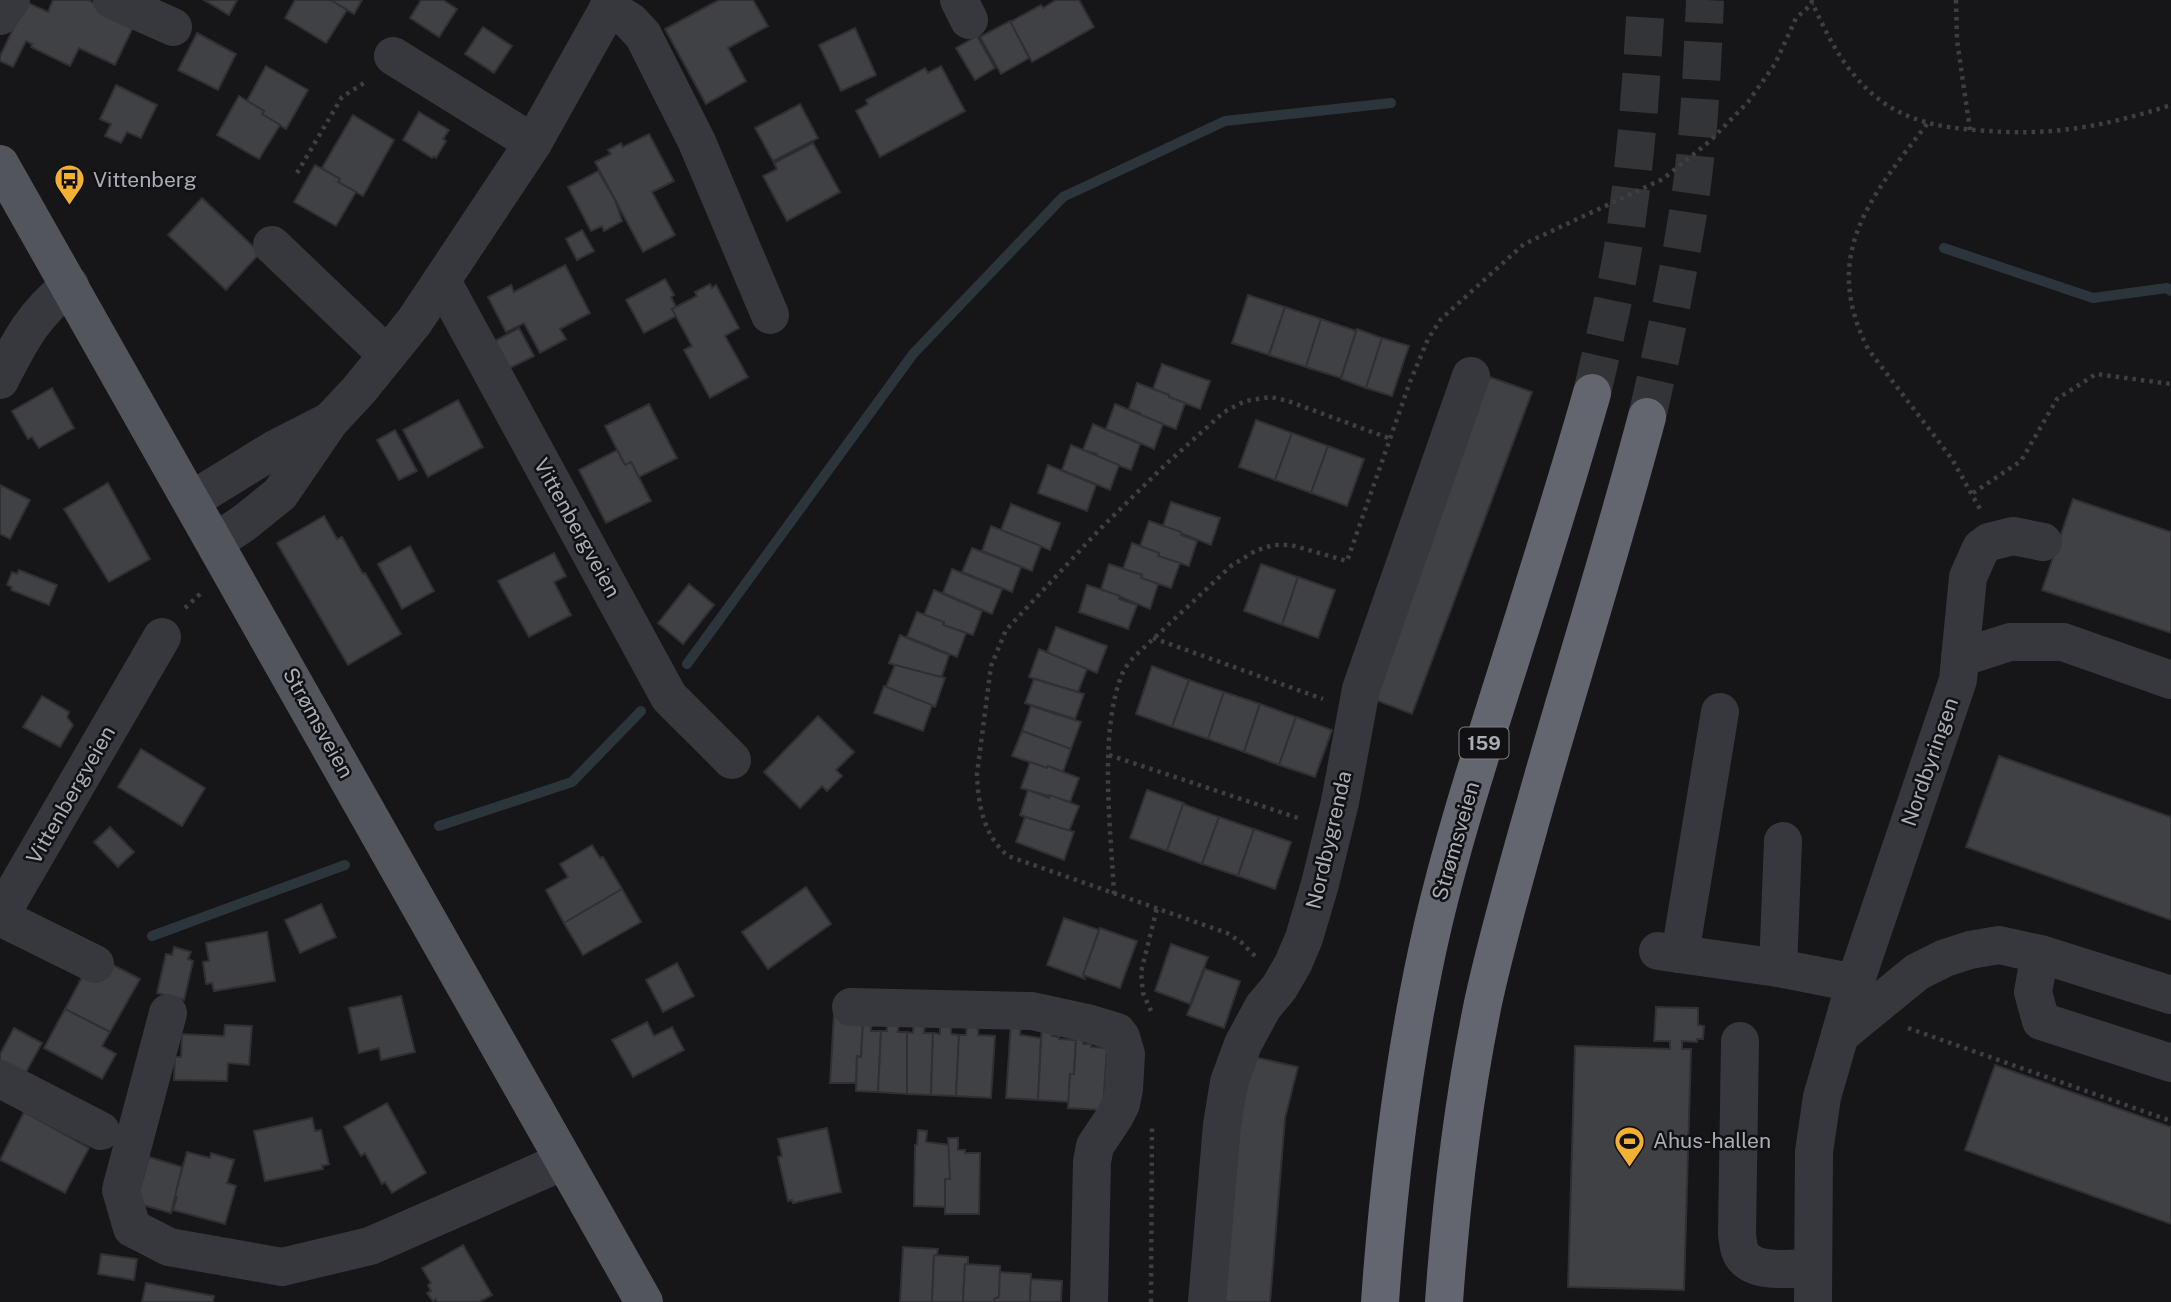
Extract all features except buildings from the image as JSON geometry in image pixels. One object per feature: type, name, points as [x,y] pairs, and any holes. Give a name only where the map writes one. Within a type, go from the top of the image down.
[{"type":"highway","name":"Strømsveien","points":[[1380,1302],[1399,1100],[1433,923],[1472,784],[1592,393]]},
{"type":"highway","points":[[1444,1302],[1461,1134],[1483,1003],[1516,871],[1647,417]]},
{"type":"main road","name":"Strømsveien","points":[[0,164],[645,1302]]},
{"type":"street","points":[[0,16],[11,0]]},
{"type":"street","points":[[112,0],[173,27]]},
{"type":"street","points":[[215,542],[280,494],[330,421],[414,322],[533,143],[611,4],[643,35],[696,142],[770,315]]},
{"type":"street","points":[[393,56],[533,143]]},
{"type":"street","points":[[272,245],[387,355]]},
{"type":"street","name":"Vittenbergveien","points":[[442,281],[669,696],[732,760]]},
{"type":"street","points":[[0,380],[27,329],[47,304],[70,285]]},
{"type":"street","name":"Nordbygrenda","points":[[1207,1302],[1222,1125],[1229,1082],[1243,1044],[1256,1019],[1279,988],[1304,938],[1321,884],[1361,689],[1471,376]]},
{"type":"street","points":[[192,500],[275,449],[330,421]]},
{"type":"street","points":[[1989,542],[2013,536],[2043,542]]},
{"type":"street","name":"Nordbyringen","points":[[1813,1285],[1814,1152],[1822,1097],[1854,1010],[1958,680],[1968,577],[1981,548],[1989,542]]},
{"type":"street","name":"Vittenbergveien","points":[[0,917],[162,637]]},
{"type":"street","points":[[1960,658],[2010,642],[2063,642],[2171,680]]},
{"type":"street","points":[[1720,712],[1669,952],[1778,968],[1854,1010],[1945,958],[1999,945],[2040,954],[2171,995]]},
{"type":"street","points":[[1778,968],[1783,841]]},
{"type":"street","points":[[0,917],[95,964]]},
{"type":"street","points":[[2040,954],[2033,992],[2041,1021],[2171,1063]]},
{"type":"street","points":[[851,1007],[1032,1011],[1117,1032],[1126,1054],[1121,1104],[1095,1146],[1092,1162],[1089,1302]]},
{"type":"street","points":[[168,1013],[121,1190],[132,1228],[169,1247],[282,1267],[370,1246],[564,1161]]},
{"type":"street","points":[[1740,1041],[1737,1234],[1740,1253],[1747,1262],[1813,1285]]},
{"type":"street","points":[[0,1079],[101,1131]]},
{"type":"path","points":[[1956,0],[1957,40],[1970,130]]},
{"type":"path","points":[[1114,894],[1110,755],[1112,713],[1124,669],[1153,638],[1231,566],[1255,551],[1273,545],[1291,545],[1347,561],[1419,360],[1441,319],[1524,244],[1664,179],[1710,141],[1748,102],[1775,64],[1796,18],[1812,2],[1847,67],[1865,87],[1903,115],[1927,124],[1970,130],[2044,133],[2119,121],[2171,105]]},
{"type":"path","points":[[297,173],[342,97],[374,77],[393,56]]},
{"type":"path","points":[[1927,124],[1878,188],[1857,229],[1851,255],[1849,299],[1868,349],[1935,435],[1973,493],[1989,542]]},
{"type":"path","points":[[1973,493],[2021,461],[2057,399],[2096,374],[2171,383]]},
{"type":"path","points":[[1279,988],[1250,949],[1227,933],[1008,856],[998,848],[989,834],[982,814],[977,774],[991,666],[1006,630],[1109,519],[1165,465],[1234,406],[1258,397],[1271,397],[1391,439]]},
{"type":"path","points":[[1153,638],[1357,710]]},
{"type":"path","points":[[1110,755],[1333,829]]},
{"type":"path","points":[[1854,1010],[2171,1121]]},
{"type":"waterway","points":[[687,664],[913,354],[1063,197],[1225,121],[1391,103]]},
{"type":"waterway","points":[[1944,248],[2093,298],[2167,288],[2171,291]]},
{"type":"waterway","points":[[439,826],[572,782],[641,711]]},
{"type":"waterway","points":[[152,936],[345,865]]},
{"type":"tunnel","points":[[1592,393],[1612,306],[1631,192],[1646,0]]},
{"type":"tunnel","points":[[1647,417],[1674,290],[1692,187],[1700,107],[1705,0]]},
{"type":"place","name":"Vittenberg","points":[[70,207]]},
{"type":"place","name":"Ahus-hallen","points":[[1630,1168]]}]
